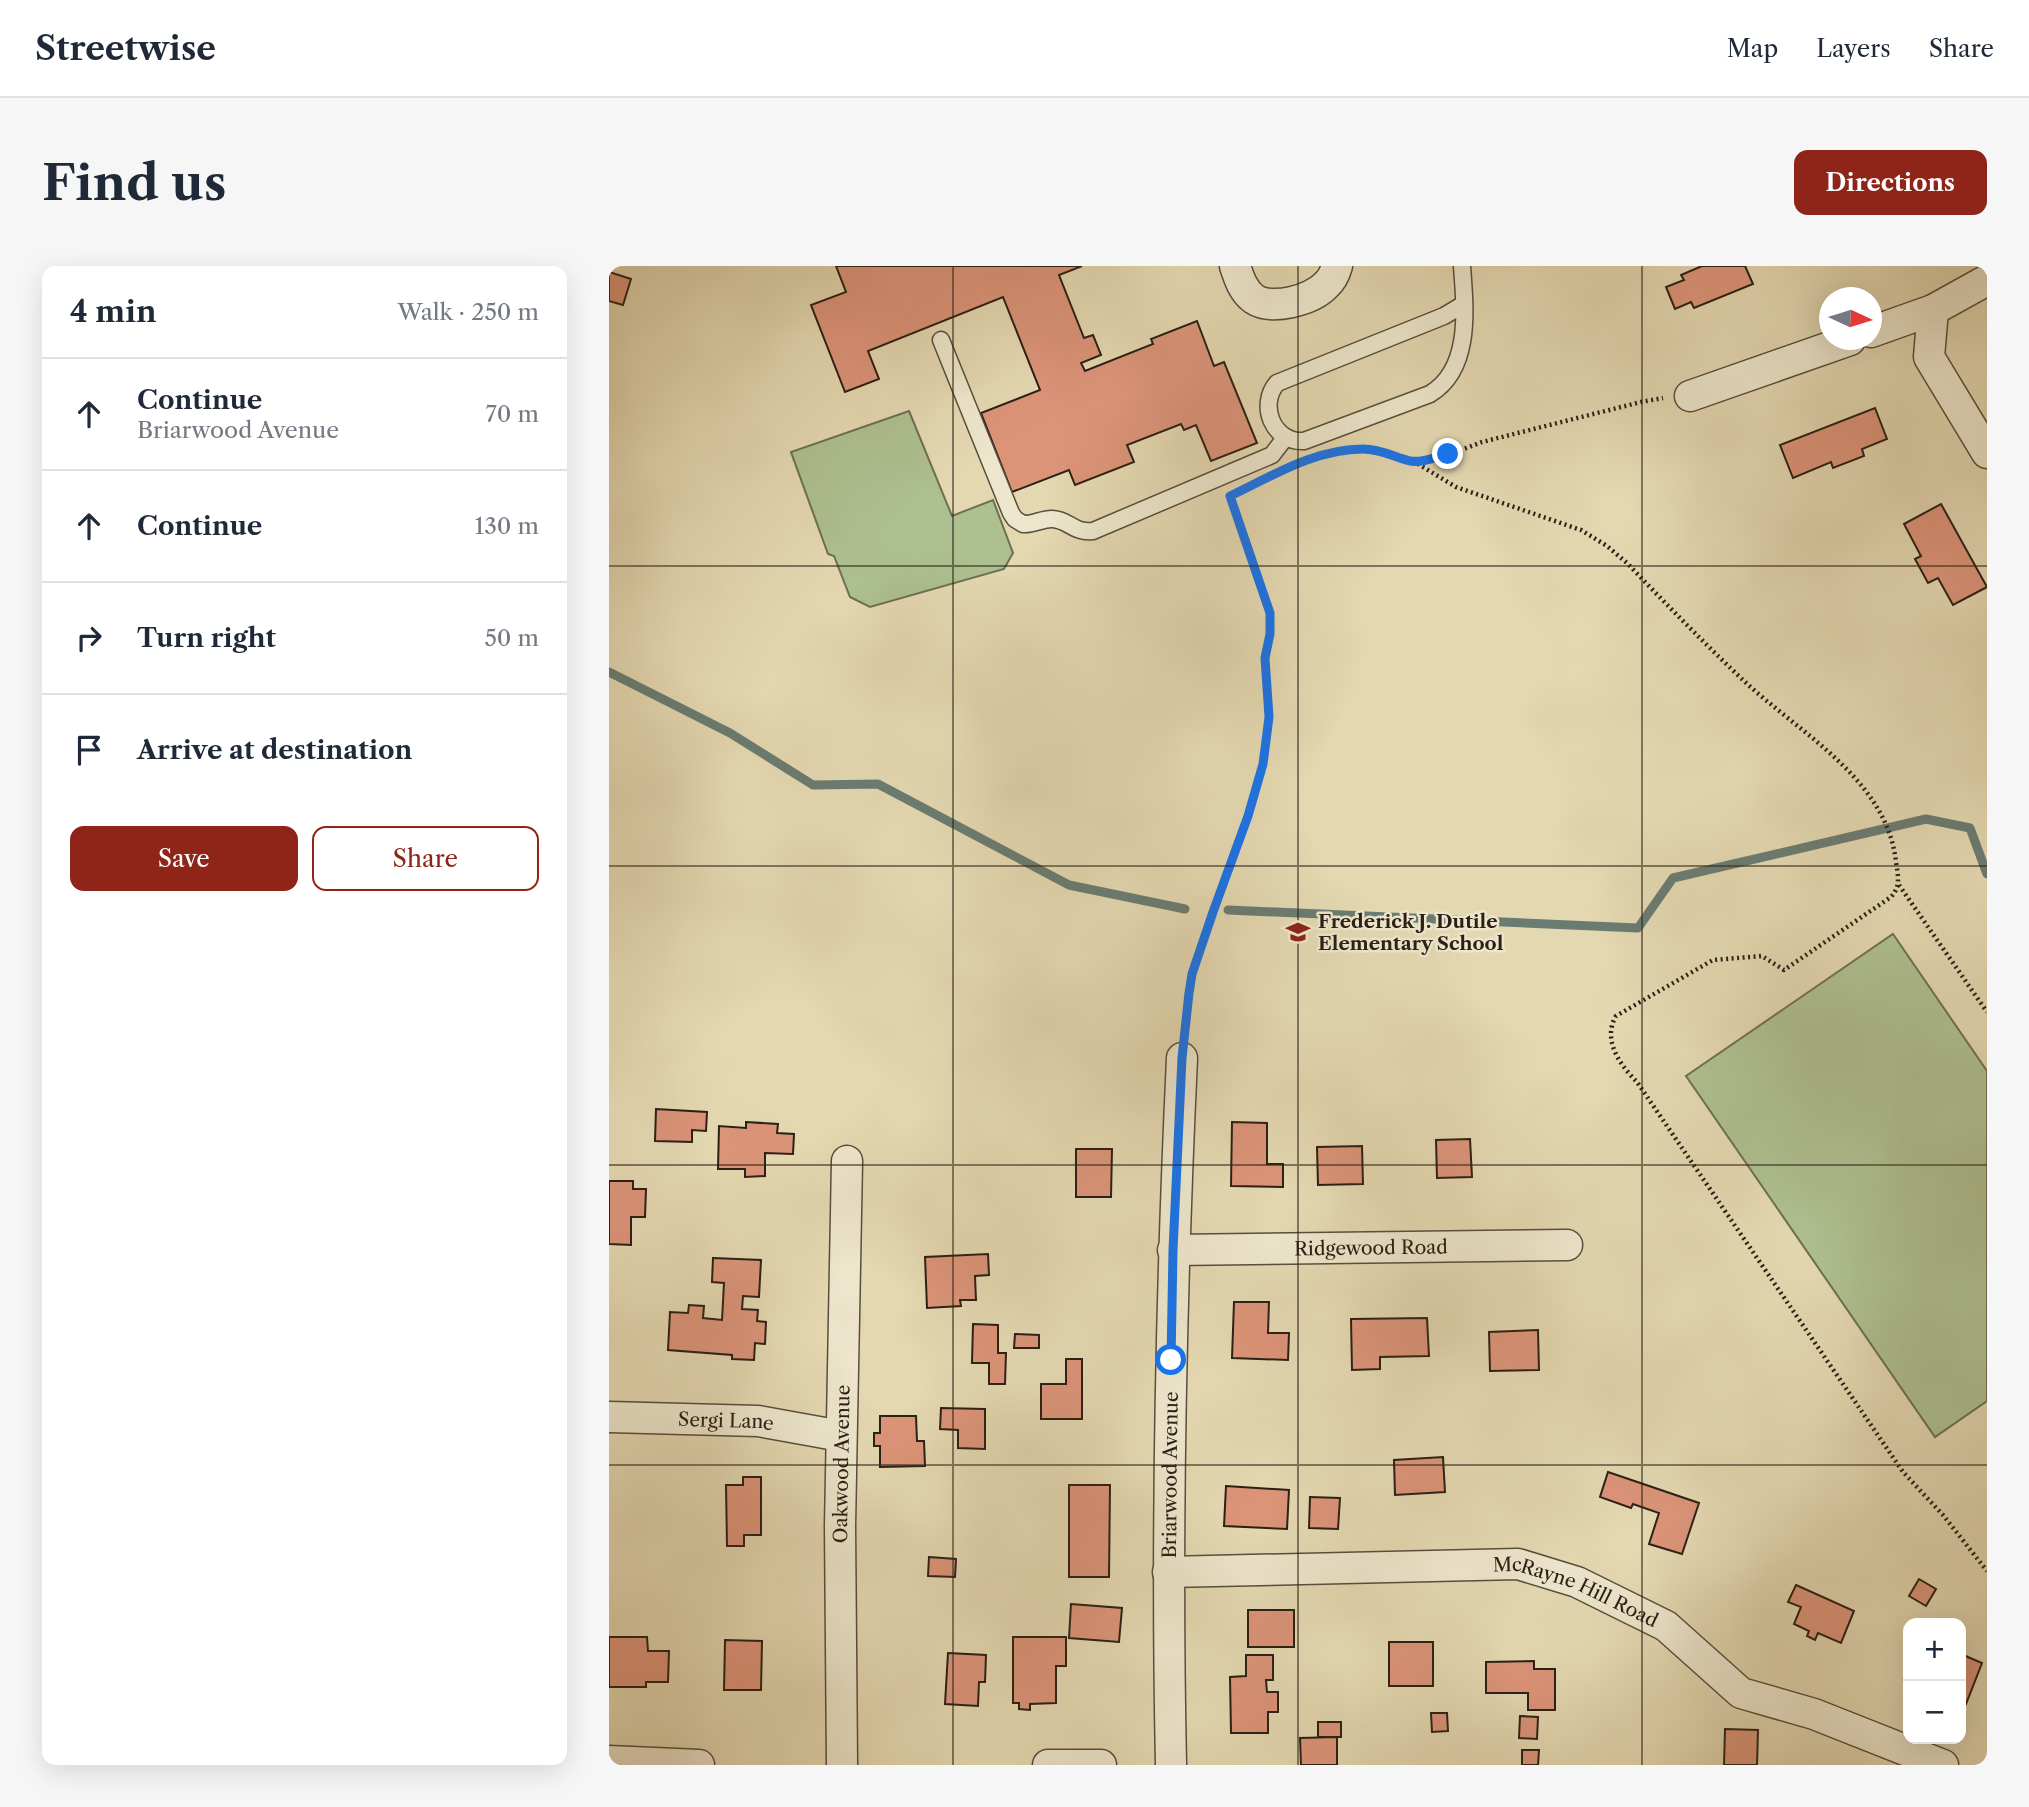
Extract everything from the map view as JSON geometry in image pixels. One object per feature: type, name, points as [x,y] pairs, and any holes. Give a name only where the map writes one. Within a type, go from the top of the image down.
[{"type":"street","points":[[1235,266],[1242,286],[1248,293],[1259,302],[1273,305],[1321,290],[1331,279],[1337,266]]},
{"type":"street","points":[[1882,328],[1933,310],[1987,280]]},
{"type":"street","points":[[1933,310],[1930,357],[1987,453]]},
{"type":"street","points":[[1690,396],[1821,350]]},
{"type":"street","name":"Briarwood Avenue","points":[[1171,1765],[1168,1572],[1173,1250],[1182,1058]]},
{"type":"street","name":"Oakwood Avenue","points":[[842,1765],[840,1526],[848,1161]]},
{"type":"street","name":"Ridgewood Road","points":[[1173,1250],[1567,1245]]},
{"type":"street","name":"Sergi Lane","points":[[609,1417],[758,1421],[841,1436]]},
{"type":"street","name":"McRayne Hill Road","points":[[1168,1572],[1518,1564],[1577,1582],[1666,1626],[1741,1693],[1814,1714],[1943,1765]]},
{"type":"street","points":[[609,1760],[699,1765]]},
{"type":"street","points":[[1048,1765],[1101,1765]]},
{"type":"lane","points":[[1462,266],[1464,304],[1463,328],[1458,357],[1450,377],[1437,389],[1304,442],[1285,438],[1275,428],[1268,409],[1270,395],[1277,383],[1444,316],[1464,304]]},
{"type":"lane","points":[[941,340],[1010,513],[1020,523],[1031,524],[1053,519],[1078,530],[1093,531],[1272,455],[1285,438]]},
{"type":"path","points":[[1413,461],[1641,402],[1690,396]]},
{"type":"path","points":[[1343,450],[1374,449],[1413,461],[1457,487],[1581,530],[1607,546],[1627,563],[1744,681],[1860,782],[1887,826],[1895,853],[1899,884],[1987,1012]]},
{"type":"path","points":[[1182,1058],[1192,974],[1248,816],[1263,764],[1269,717],[1265,658],[1270,634],[1270,613],[1223,476]]},
{"type":"path","points":[[1899,884],[1891,897],[1784,970],[1762,956],[1713,960],[1616,1016],[1612,1023],[1611,1040],[1623,1068],[1637,1082],[1705,1180],[1903,1472],[1943,1515],[1987,1571]]},
{"type":"green space","points":[[909,411],[952,516],[993,500],[1013,553],[1004,569],[870,607],[850,597],[834,556],[828,554],[791,452]]},
{"type":"green space","points":[[1893,934],[1987,1071],[1987,1401],[1935,1437],[1686,1076]]},
{"type":"building","points":[[836,266],[1082,266],[1059,275],[1084,338],[1093,335],[1101,355],[1081,363],[1085,371],[1153,344],[1151,339],[1197,321],[1214,366],[1224,362],[1257,443],[1211,461],[1196,425],[1184,430],[1181,424],[1127,445],[1134,462],[1075,485],[1069,470],[1012,492],[981,413],[1040,390],[1003,297],[868,351],[879,379],[845,392],[811,305],[846,292]]},
{"type":"building","points":[[1702,266],[1745,266],[1753,284],[1694,308],[1691,302],[1675,309],[1666,287],[1684,280],[1681,275]]},
{"type":"building","points":[[609,272],[631,279],[623,305],[609,301]]},
{"type":"building","points":[[1875,408],[1887,439],[1862,449],[1864,456],[1833,468],[1831,462],[1793,478],[1780,445]]},
{"type":"building","points":[[1941,504],[1987,587],[1953,605],[1938,578],[1928,583],[1915,559],[1921,556],[1904,524]]},
{"type":"building","points":[[656,1109],[707,1112],[706,1131],[692,1130],[692,1142],[655,1141]]},
{"type":"building","points":[[746,1122],[778,1124],[777,1133],[794,1134],[793,1154],[765,1153],[765,1176],[745,1177],[745,1169],[718,1169],[719,1126],[746,1128]]},
{"type":"building","points":[[1232,1122],[1267,1123],[1267,1164],[1283,1164],[1283,1187],[1231,1186]]},
{"type":"building","points":[[1470,1139],[1472,1177],[1437,1178],[1436,1140]]},
{"type":"building","points":[[1362,1146],[1363,1184],[1318,1185],[1317,1147]]},
{"type":"building","points":[[1076,1149],[1112,1149],[1111,1197],[1076,1197]]},
{"type":"building","points":[[609,1181],[633,1181],[633,1189],[646,1189],[645,1217],[631,1217],[631,1245],[609,1244]]},
{"type":"building","points":[[988,1254],[989,1275],[975,1276],[976,1300],[960,1300],[961,1306],[927,1308],[925,1257]]},
{"type":"building","points":[[713,1258],[761,1260],[759,1297],[743,1296],[742,1309],[758,1310],[757,1321],[766,1322],[765,1344],[755,1343],[754,1360],[732,1359],[732,1355],[668,1350],[670,1312],[688,1313],[689,1305],[704,1306],[703,1318],[722,1320],[724,1283],[712,1282]]},
{"type":"building","points":[[1234,1302],[1269,1302],[1268,1333],[1289,1333],[1288,1360],[1232,1358]]},
{"type":"building","points":[[1427,1318],[1429,1356],[1380,1357],[1380,1369],[1352,1370],[1351,1319]]},
{"type":"building","points":[[973,1324],[998,1325],[998,1353],[1006,1353],[1005,1384],[989,1384],[989,1363],[972,1363]]},
{"type":"building","points":[[1538,1330],[1539,1370],[1490,1371],[1489,1332]]},
{"type":"building","points":[[1015,1334],[1039,1335],[1039,1348],[1014,1348]]},
{"type":"building","points":[[1066,1359],[1082,1359],[1082,1419],[1041,1419],[1041,1384],[1066,1384]]},
{"type":"building","points":[[941,1408],[985,1409],[985,1449],[958,1448],[958,1430],[940,1429]]},
{"type":"building","points":[[880,1416],[916,1416],[917,1441],[924,1441],[925,1466],[880,1467],[880,1446],[874,1446],[874,1433],[880,1433]]},
{"type":"building","points":[[1443,1457],[1445,1492],[1395,1495],[1394,1460]]},
{"type":"building","points":[[1608,1472],[1699,1503],[1682,1554],[1649,1544],[1659,1513],[1633,1504],[1631,1508],[1600,1497]]},
{"type":"building","points":[[743,1477],[761,1477],[761,1535],[744,1535],[744,1546],[727,1546],[726,1485],[743,1485]]},
{"type":"building","points":[[1069,1485],[1110,1485],[1109,1577],[1069,1577]]},
{"type":"building","points":[[1226,1486],[1289,1490],[1287,1529],[1224,1526]]},
{"type":"building","points":[[1310,1497],[1340,1498],[1338,1529],[1309,1528]]},
{"type":"building","points":[[929,1557],[956,1559],[955,1577],[928,1576]]},
{"type":"building","points":[[1919,1579],[1936,1589],[1926,1606],[1909,1596]]},
{"type":"building","points":[[1796,1585],[1854,1611],[1841,1643],[1818,1633],[1815,1640],[1807,1636],[1809,1631],[1794,1624],[1801,1607],[1788,1602]]},
{"type":"building","points":[[1071,1604],[1122,1608],[1119,1642],[1069,1638]]},
{"type":"building","points":[[1248,1610],[1294,1610],[1294,1647],[1248,1647]]},
{"type":"building","points":[[609,1637],[647,1637],[648,1651],[669,1651],[668,1682],[646,1682],[646,1687],[609,1687]]},
{"type":"building","points":[[1013,1637],[1066,1637],[1066,1666],[1056,1666],[1056,1703],[1030,1704],[1030,1710],[1019,1709],[1019,1703],[1013,1703]]},
{"type":"building","points":[[725,1640],[762,1641],[761,1690],[724,1690]]},
{"type":"building","points":[[1389,1642],[1433,1642],[1433,1686],[1389,1686]]},
{"type":"building","points":[[948,1653],[986,1655],[985,1682],[979,1682],[978,1706],[945,1704]]},
{"type":"building","points":[[1246,1655],[1273,1655],[1273,1680],[1266,1680],[1267,1692],[1278,1692],[1278,1712],[1268,1712],[1268,1733],[1231,1733],[1230,1677],[1246,1676]]},
{"type":"building","points":[[1966,1656],[1982,1663],[1966,1704]]},
{"type":"building","points":[[1534,1661],[1534,1669],[1555,1669],[1555,1710],[1528,1710],[1528,1693],[1486,1693],[1486,1662]]},
{"type":"building","points":[[1431,1713],[1447,1713],[1448,1731],[1432,1732]]},
{"type":"building","points":[[1520,1716],[1538,1717],[1537,1739],[1519,1738]]},
{"type":"building","points":[[1318,1722],[1341,1722],[1341,1737],[1318,1737]]},
{"type":"building","points":[[1725,1729],[1758,1730],[1757,1765],[1724,1765]]},
{"type":"building","points":[[1337,1737],[1337,1765],[1301,1765],[1300,1738]]},
{"type":"building","points":[[1522,1750],[1539,1750],[1538,1765],[1522,1765]]},
{"type":"waterway","points":[[609,672],[730,733],[813,785],[878,784],[1069,885],[1185,909]]},
{"type":"waterway","points":[[1228,910],[1638,928],[1673,878],[1926,819],[1970,828],[1987,874]]},
{"type":"place","name":"Frederick J. Dutile Elementary School","points":[[1298,932]]},
{"type":"route","points":[[1171,1360],[1182,1058],[1189,993],[1192,974],[1248,816],[1268,735],[1269,699],[1265,658],[1270,634],[1270,613],[1230,496],[1308,459],[1343,450],[1374,449],[1413,461],[1448,454]]}]
